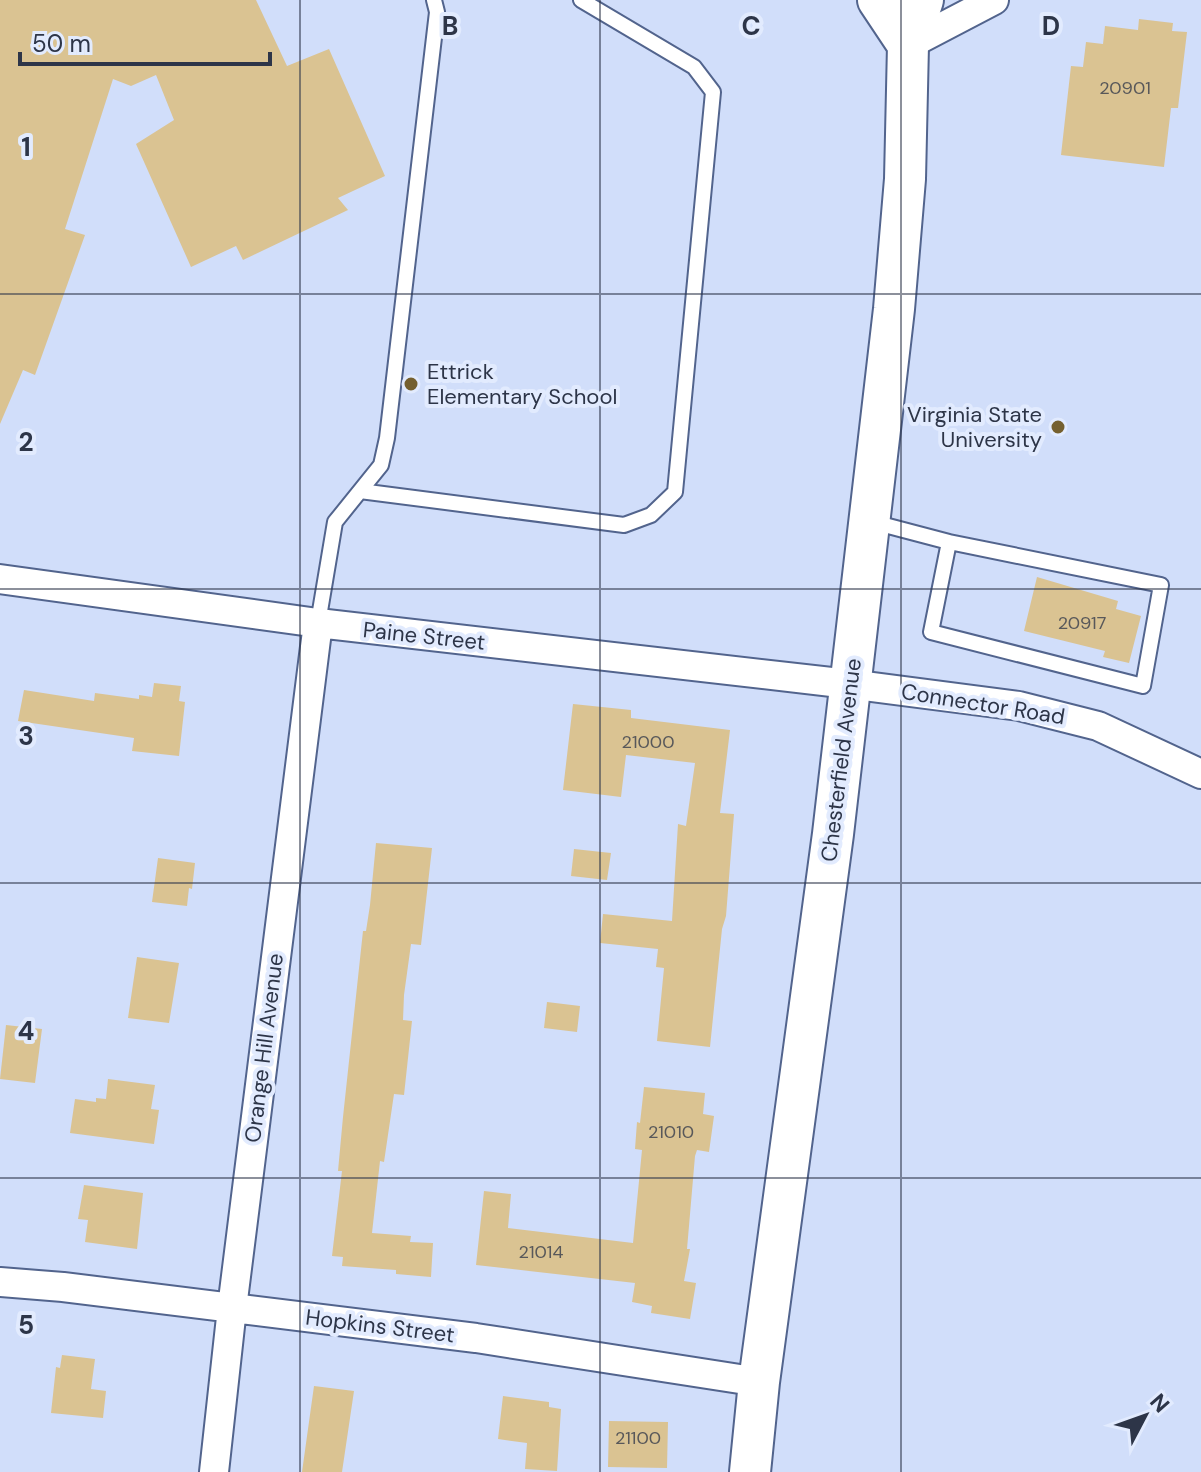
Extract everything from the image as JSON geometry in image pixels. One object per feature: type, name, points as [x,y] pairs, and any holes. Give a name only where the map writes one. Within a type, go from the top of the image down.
[{"type":"main road","points":[[878,0],[908,45]]},
{"type":"main road","name":"Chesterfield Avenue","points":[[750,1472],[759,1382],[831,850],[894,309],[905,179],[908,45],[923,0]]},
{"type":"street","points":[[908,45],[994,0]]},
{"type":"street","name":"Paine Street","points":[[0,579],[318,623],[849,684]]},
{"type":"street","name":"Orange Hill Avenue","points":[[214,1472],[318,623]]},
{"type":"street","name":"Connector Road","points":[[849,684],[1019,706],[1061,716],[1098,726],[1201,774]]},
{"type":"street","name":"Hopkins Street","points":[[0,1282],[476,1338],[759,1382]]},
{"type":"lane","points":[[318,623],[335,522],[381,465],[387,438],[437,12],[434,0]]},
{"type":"lane","points":[[360,491],[624,525],[651,515],[675,492],[713,92],[694,67],[581,0]]},
{"type":"lane","points":[[869,521],[949,542],[1161,585],[1143,686],[931,632],[949,542]]},
{"type":"building","points":[[0,0],[256,0],[287,66],[329,49],[385,176],[338,198],[348,210],[243,260],[236,246],[191,267],[136,144],[174,120],[156,75],[131,86],[113,79],[65,229],[85,235],[35,375],[23,370],[0,424]]},
{"type":"building","points":[[1139,19],[1173,23],[1172,31],[1187,32],[1178,108],[1171,108],[1164,167],[1061,155],[1071,66],[1083,67],[1086,42],[1103,44],[1105,26],[1138,30]]},
{"type":"building","points":[[1037,577],[1118,601],[1116,609],[1141,616],[1129,663],[1103,657],[1105,651],[1024,631]]},
{"type":"building","points":[[154,683],[181,686],[179,701],[185,702],[179,756],[132,751],[134,738],[18,721],[24,690],[94,701],[95,693],[139,699],[139,695],[152,697]]},
{"type":"building","points":[[573,704],[631,710],[631,718],[730,730],[720,813],[734,814],[726,916],[710,1047],[657,1041],[664,968],[656,967],[658,949],[600,943],[603,914],[672,921],[678,824],[686,826],[695,763],[626,755],[621,797],[563,790]]},
{"type":"building","points":[[376,843],[432,848],[421,945],[411,944],[404,995],[403,1020],[412,1021],[404,1095],[394,1094],[384,1162],[380,1161],[372,1233],[411,1236],[410,1242],[433,1243],[431,1277],[396,1274],[396,1270],[342,1266],[343,1257],[332,1256],[342,1171],[338,1171],[343,1117]]},
{"type":"building","points":[[574,849],[611,853],[607,880],[571,876]]},
{"type":"building","points":[[158,858],[195,863],[187,906],[152,902]]},
{"type":"building","points":[[137,957],[179,963],[169,1023],[128,1018]]},
{"type":"building","points":[[547,1002],[580,1006],[577,1032],[544,1028]]},
{"type":"building","points":[[6,1025],[42,1029],[35,1083],[0,1079]]},
{"type":"building","points":[[108,1079],[155,1085],[151,1109],[159,1110],[154,1144],[70,1133],[75,1099],[96,1102],[96,1098],[106,1099]]},
{"type":"building","points":[[644,1087],[705,1093],[703,1114],[714,1116],[709,1152],[697,1150],[695,1156],[687,1249],[690,1249],[684,1281],[696,1283],[690,1319],[651,1313],[652,1306],[632,1302],[635,1283],[476,1265],[484,1191],[511,1194],[508,1228],[633,1243],[642,1150],[635,1149]]},
{"type":"building","points":[[84,1185],[143,1193],[137,1249],[85,1242],[88,1220],[78,1219]]},
{"type":"building","points":[[62,1355],[95,1359],[91,1389],[106,1391],[103,1418],[51,1413],[56,1367],[60,1368]]},
{"type":"building","points":[[314,1386],[354,1391],[342,1472],[302,1472]]},
{"type":"building","points":[[503,1396],[549,1402],[549,1407],[561,1409],[557,1471],[525,1469],[527,1443],[498,1439]]},
{"type":"building","points":[[609,1421],[668,1422],[667,1468],[608,1467]]},
{"type":"place","name":"Ettrick Elementary School","points":[[411,384]]},
{"type":"place","name":"Virginia State University","points":[[1058,427]]}]
